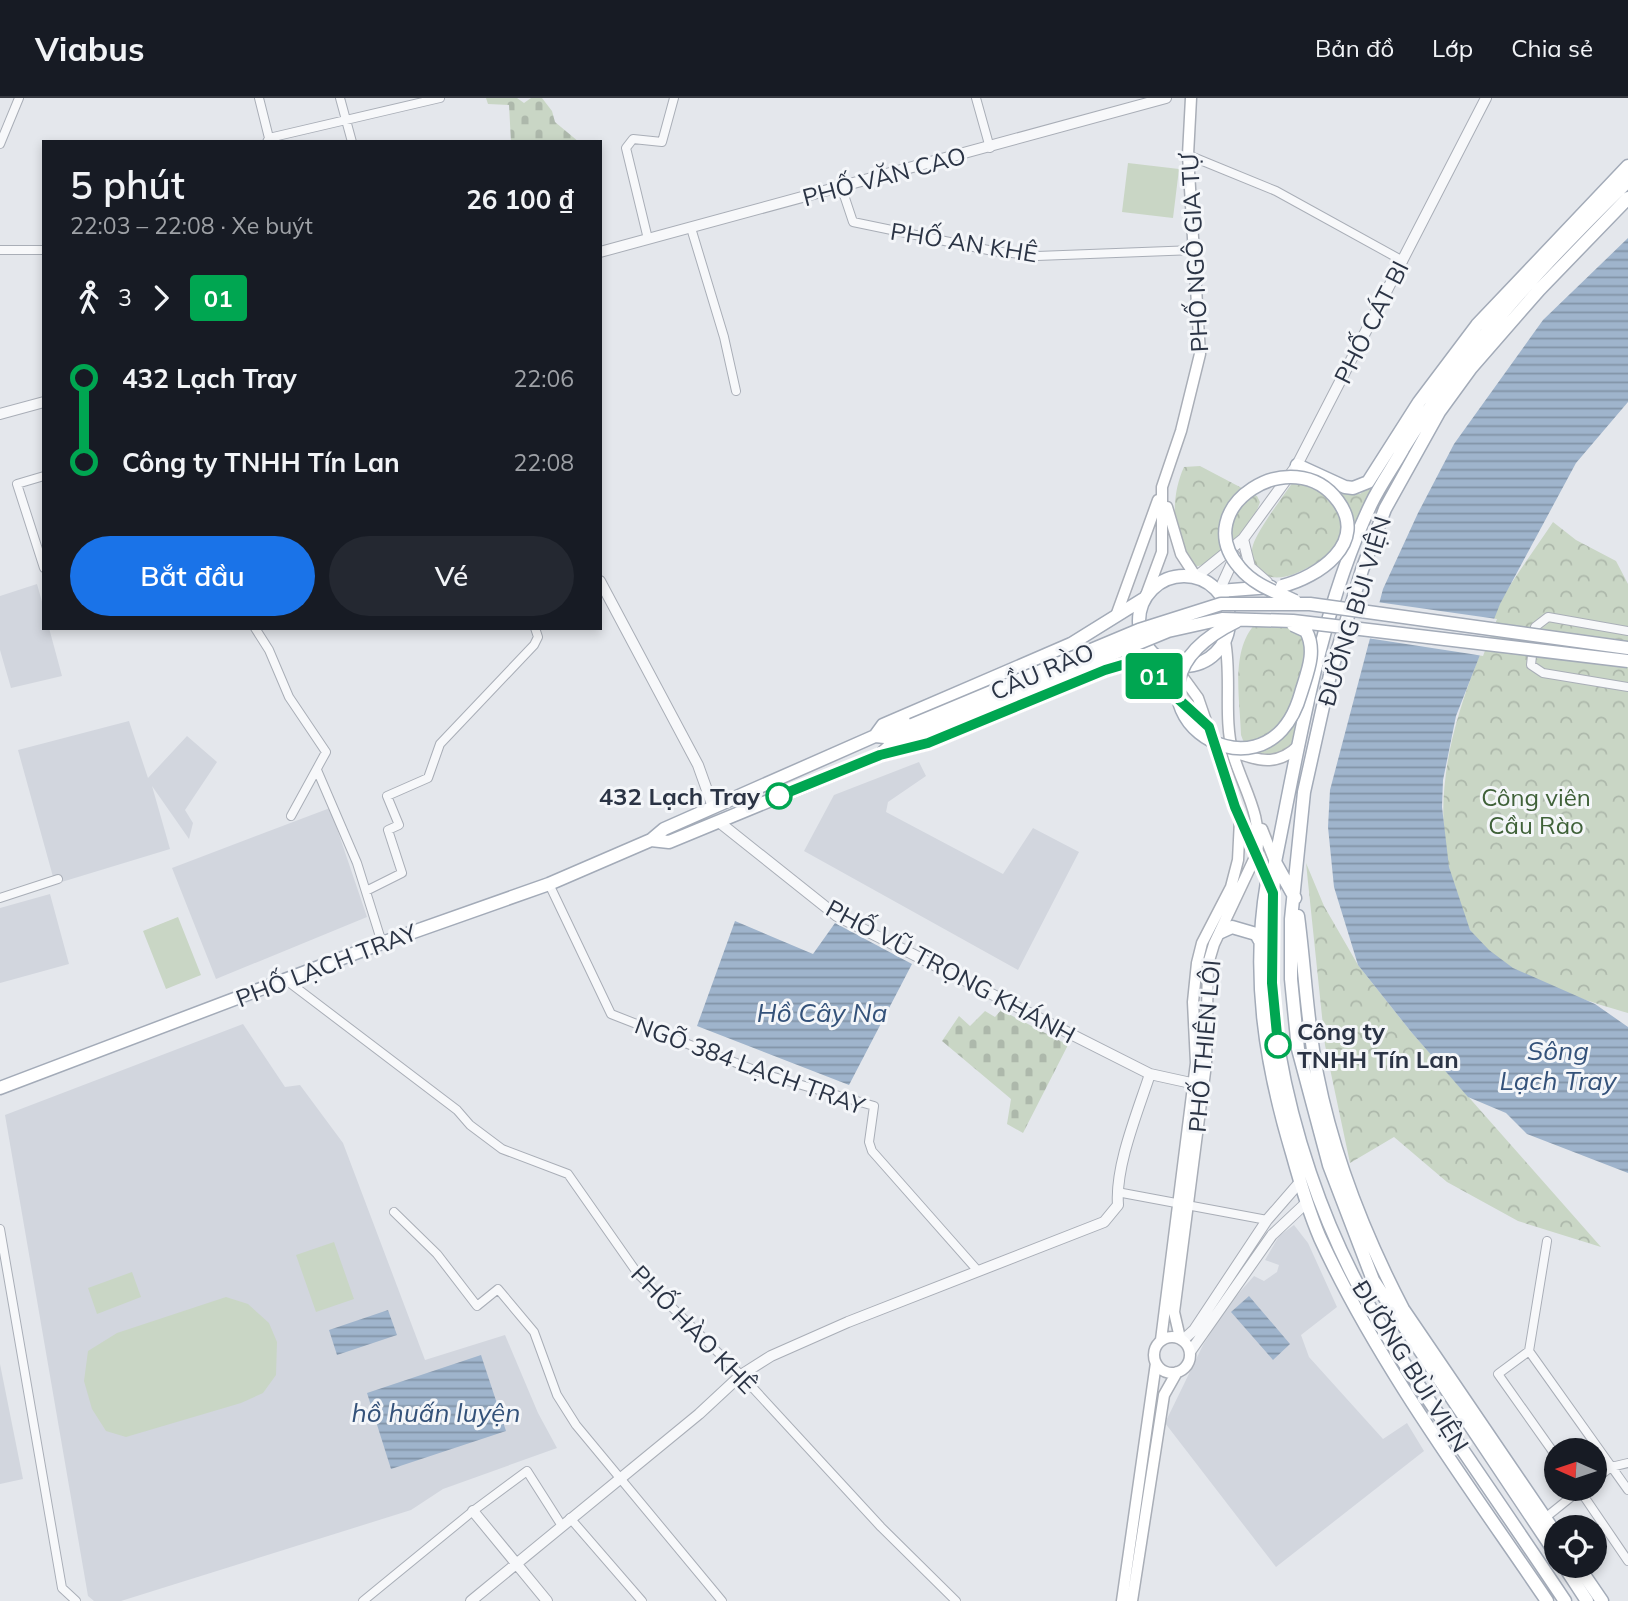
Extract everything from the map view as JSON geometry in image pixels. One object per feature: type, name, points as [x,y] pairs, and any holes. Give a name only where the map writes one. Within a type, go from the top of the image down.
[{"type":"main road","name":"PHỐ NGÔ GIA TỰ","points":[[1144,598],[1162,552],[1162,487],[1177,445],[1200,354],[1187,98]]},
{"type":"main road","name":"ĐƯỜNG BÙI VIỆN","points":[[1297,465],[1345,487],[1361,486],[1373,477],[1477,325],[1628,166]]},
{"type":"main road","name":"ĐƯỜNG BÙI VIỆN","points":[[1565,1601],[1411,1374],[1358,1286],[1332,1229],[1294,1114],[1279,1052],[1272,983],[1273,893],[1275,862],[1299,745],[1345,569],[1371,503],[1424,405],[1496,320],[1628,181]]},
{"type":"main road","name":"ĐƯỜNG BÙI VIỆN","points":[[1544,1524],[1427,1363],[1373,1279],[1349,1222],[1313,1110],[1298,1049],[1291,979],[1291,919],[1304,792],[1330,675],[1362,570],[1385,509],[1439,412],[1471,368],[1539,290],[1628,198]]},
{"type":"main road","points":[[1219,591],[1278,586],[1303,580],[1330,564],[1343,544],[1347,523],[1337,500],[1315,483],[1284,477],[1261,482],[1242,495],[1229,516],[1226,534],[1233,559],[1247,575],[1302,604]]},
{"type":"main road","points":[[1162,487],[1177,545],[1196,577]]},
{"type":"main road","points":[[1116,616],[1162,487]]},
{"type":"main road","points":[[1226,639],[1229,612],[1219,591],[1196,577],[1181,575],[1167,579],[1154,587],[1144,598],[1140,611],[1142,638],[1149,650],[1170,664],[1198,665],[1218,651],[1226,639],[1243,626],[1289,625],[1306,631],[1311,645],[1296,707],[1283,728],[1269,740],[1237,749],[1212,743],[1197,733],[1182,709],[1178,691],[1181,671],[1190,654],[1204,641],[1240,620]]},
{"type":"main road","name":"PHỐ LẠCH TRAY","points":[[0,1088],[382,943],[549,884],[651,840],[664,829],[875,736],[883,725],[1071,644],[1144,598]]},
{"type":"main road","name":"CẦU RÀO","points":[[880,755],[914,730],[1181,615],[1221,604],[1302,604],[1628,648]]},
{"type":"main road","name":"CẦU RÀO","points":[[875,736],[885,737],[914,730],[1168,631],[1205,622],[1293,621],[1628,661]]},
{"type":"main road","points":[[1092,631],[1110,647],[1110,660],[1105,670]]},
{"type":"main road","name":"PHỐ THIÊN LÔI","points":[[1161,1340],[1170,1310],[1198,1085],[1207,1036],[1206,980],[1214,944],[1257,853],[1259,821],[1232,751],[1226,639]]},
{"type":"main road","name":"PHỐ LẠCH TRAY","points":[[651,840],[669,842],[880,755],[928,743],[1105,670],[1122,665],[1170,664]]},
{"type":"main road","name":"PHỐ THIÊN LÔI","points":[[1170,664],[1198,698],[1240,820],[1238,860],[1231,887],[1202,943],[1197,963],[1193,1002],[1198,1085]]},
{"type":"main road","points":[[1141,665],[1209,727]]},
{"type":"main road","points":[[1232,751],[1252,760],[1273,761],[1291,753],[1299,745]]},
{"type":"main road","points":[[1240,820],[1273,893]]},
{"type":"main road","points":[[1259,821],[1275,862],[1295,897]]},
{"type":"main road","name":"ĐƯỜNG BÙI VIỆN","points":[[1275,862],[1267,880],[1260,941],[1261,1019],[1273,1081],[1306,1203],[1321,1239],[1374,1340],[1547,1601]]},
{"type":"main road","name":"ĐƯỜNG BÙI VIỆN","points":[[1295,897],[1317,1075],[1328,1121],[1360,1213],[1403,1309],[1544,1528]]},
{"type":"main road","points":[[1221,932],[1233,927],[1256,934],[1260,941]]},
{"type":"main road","points":[[1349,1222],[1360,1213]]},
{"type":"main road","name":"PHỐ THIÊN LÔI","points":[[1170,1310],[1181,1339]]},
{"type":"main road","points":[[1122,1601],[1156,1363],[1155,1348],[1161,1340],[1170,1336],[1181,1339],[1190,1352],[1187,1364],[1177,1372],[1164,1395],[1132,1601]]},
{"type":"main road","points":[[1156,1363],[1165,1372],[1177,1372]]},
{"type":"main road","points":[[1411,1374],[1427,1363]]},
{"type":"main road","points":[[1572,1578],[1587,1601]]},
{"type":"main road","points":[[1586,1578],[1602,1601]]},
{"type":"street","points":[[0,144],[19,98]]},
{"type":"street","points":[[259,98],[269,140],[440,98]]},
{"type":"street","points":[[340,98],[351,140]]},
{"type":"street","points":[[648,239],[626,148],[633,139],[662,142],[674,98]]},
{"type":"street","points":[[976,98],[990,148]]},
{"type":"street","name":"PHỐ VĂN CAO","points":[[602,251],[842,189],[1166,98]]},
{"type":"street","name":"PHỐ CÁT BI","points":[[1219,591],[1243,539],[1297,465],[1486,98]]},
{"type":"street","points":[[1188,155],[1276,191],[1403,261]]},
{"type":"street","name":"PHỐ AN KHÊ","points":[[842,189],[853,222],[993,251],[1037,256],[1195,250]]},
{"type":"street","points":[[691,228],[724,337],[736,391]]},
{"type":"street","points":[[0,250],[42,250]]},
{"type":"street","points":[[0,414],[42,403]]},
{"type":"street","points":[[42,477],[18,484],[42,562]]},
{"type":"street","points":[[1243,539],[1250,567],[1260,579],[1278,586]]},
{"type":"street","name":"PHỐ CÁT BI","points":[[1196,577],[1243,539]]},
{"type":"street","points":[[602,585],[698,765],[713,807]]},
{"type":"street","points":[[1628,631],[1548,617],[1535,627],[1531,658],[1531,665],[1542,673],[1628,687]]},
{"type":"street","points":[[256,630],[269,650],[289,697],[326,752],[291,816]]},
{"type":"street","points":[[366,891],[402,873],[388,830],[399,825],[387,796],[428,778],[440,744],[534,645],[538,637],[536,630]]},
{"type":"street","points":[[317,770],[366,891],[382,943]]},
{"type":"street","name":"PHỐ VŨ TRỌNG KHÁNH","points":[[719,822],[837,916],[1150,1074],[1198,1085]]},
{"type":"street","points":[[0,898],[58,879]]},
{"type":"street","name":"NGÕ 384 LẠCH TRAY","points":[[549,884],[611,1014],[767,1074],[874,1106],[869,1142],[872,1151],[978,1270]]},
{"type":"street","name":"PHỐ HÀO KHÊ","points":[[286,981],[447,1102],[502,1149],[568,1174],[638,1274],[741,1375],[881,1527],[956,1601]]},
{"type":"street","points":[[471,1601],[741,1375],[804,1340],[1104,1222],[1118,1205],[1117,1192],[1150,1074]]},
{"type":"street","points":[[1181,1339],[1194,1330],[1266,1220],[1300,1182]]},
{"type":"street","points":[[1117,1192],[1266,1220]]},
{"type":"street","points":[[1190,1352],[1272,1235],[1306,1203]]},
{"type":"street","points":[[394,1212],[437,1254],[477,1306],[498,1289],[534,1332],[557,1395],[576,1425],[622,1477],[722,1601]]},
{"type":"street","points":[[0,1229],[62,1588],[76,1601]]},
{"type":"street","points":[[1544,1440],[1498,1374],[1529,1351],[1547,1241]]},
{"type":"street","points":[[1529,1351],[1628,1490]]},
{"type":"street","points":[[1607,1470],[1628,1462]]},
{"type":"street","points":[[363,1601],[473,1511],[527,1471],[562,1526]]},
{"type":"street","points":[[1541,1522],[1565,1502]]},
{"type":"street","points":[[1588,1502],[1628,1561]]},
{"type":"street","points":[[473,1511],[547,1601]]},
{"type":"street","points":[[570,1518],[642,1601]]},
{"type":"shaded area","points":[[37,584],[42,602],[42,630],[50,630],[62,676],[11,688],[0,650],[0,596]]},
{"type":"shaded area","points":[[129,721],[148,778],[187,736],[217,762],[185,810],[193,823],[189,839],[152,786],[170,849],[55,884],[18,750]]},
{"type":"shaded area","points":[[919,762],[926,776],[888,802],[886,812],[1003,874],[1033,828],[1079,852],[1018,970],[804,851],[834,795]]},
{"type":"shaded area","points":[[330,808],[367,917],[216,979],[172,868]]},
{"type":"shaded area","points":[[50,894],[69,964],[0,983],[0,908]]},
{"type":"shaded area","points":[[243,1024],[285,1087],[300,1085],[343,1143],[425,1360],[505,1335],[538,1413],[557,1448],[443,1489],[411,1510],[121,1601],[94,1601],[88,1596],[5,1115]]},
{"type":"shaded area","points":[[1294,1225],[1308,1243],[1337,1307],[1301,1335],[1309,1357],[1383,1439],[1407,1423],[1424,1451],[1276,1567],[1165,1423],[1203,1345],[1229,1304],[1254,1276],[1264,1281],[1277,1272],[1279,1265],[1265,1260],[1279,1236]]},
{"type":"shaded area","points":[[0,1364],[23,1479],[0,1484]]},
{"type":"green space","points":[[486,98],[517,98],[524,103],[531,98],[542,98],[552,111],[555,122],[577,140],[511,140],[509,105],[488,104]]},
{"type":"green space","points":[[1128,163],[1179,169],[1173,218],[1122,212]]},
{"type":"green space","points":[[1200,466],[1257,496],[1260,502],[1250,522],[1234,543],[1214,559],[1193,567],[1180,545],[1175,505],[1184,467]]},
{"type":"green space","points":[[1297,476],[1345,493],[1360,494],[1373,484],[1359,524],[1352,534],[1308,568],[1281,577],[1269,576],[1259,570],[1252,555],[1252,548],[1267,520]]},
{"type":"green space","name":"Công viên Cầu Rào","points":[[1553,522],[1576,540],[1616,561],[1628,584],[1628,1013],[1542,983],[1519,972],[1482,945],[1461,912],[1446,851],[1444,796],[1458,716],[1500,602]]},
{"type":"green space","points":[[1256,623],[1309,624],[1318,643],[1294,741],[1288,747],[1272,754],[1257,753],[1250,749],[1241,735],[1238,691],[1240,661],[1248,634]]},
{"type":"green space","points":[[1306,863],[1324,906],[1358,965],[1412,1033],[1601,1247],[1518,1221],[1447,1182],[1394,1137],[1350,1163],[1325,1045]]},
{"type":"green space","points":[[178,917],[201,975],[166,989],[143,931]]},
{"type":"green space","points":[[1001,1010],[1068,1045],[1023,1133],[1007,1124],[1011,1099],[942,1041],[959,1016],[970,1026],[985,1011],[995,1017]]},
{"type":"green space","points":[[334,1242],[354,1299],[316,1312],[296,1255]]},
{"type":"green space","points":[[132,1272],[141,1297],[97,1314],[88,1288]]},
{"type":"green space","points":[[226,1297],[248,1304],[269,1323],[277,1342],[276,1375],[263,1393],[241,1403],[126,1437],[106,1431],[92,1409],[84,1381],[88,1351],[117,1333]]},
{"type":"water","name":"Sông Lạch Tray","points":[[1628,238],[1628,402],[1576,463],[1500,604],[1456,716],[1443,780],[1442,807],[1449,867],[1470,930],[1489,950],[1513,968],[1595,1004],[1628,1027],[1628,1173],[1527,1134],[1506,1113],[1468,1097],[1412,1033],[1358,965],[1334,887],[1328,827],[1330,790],[1383,589],[1418,513],[1454,444],[1543,320]]},
{"type":"water","name":"Hồ Cây Na","points":[[735,921],[813,954],[835,923],[912,964],[849,1085],[697,1026]]},
{"type":"water","points":[[1249,1296],[1290,1344],[1273,1360],[1231,1312]]},
{"type":"water","points":[[388,1310],[397,1335],[337,1355],[329,1330]]},
{"type":"water","name":"hồ huấn luyện","points":[[481,1355],[506,1431],[391,1469],[367,1393]]},
{"type":"pier","points":[[1377,602],[1497,619],[1483,656],[1367,638]]},
{"type":"bus line","name":"01","points":[[779,796],[880,755],[928,743],[1105,670],[1122,665],[1141,665],[1209,727],[1240,820],[1273,893],[1272,983],[1278,1045]]},
{"type":"place","name":"432 Lạch Tray","points":[[779,796]]},
{"type":"place","name":"Công ty TNHH Tín Lan","points":[[1278,1045]]}]
